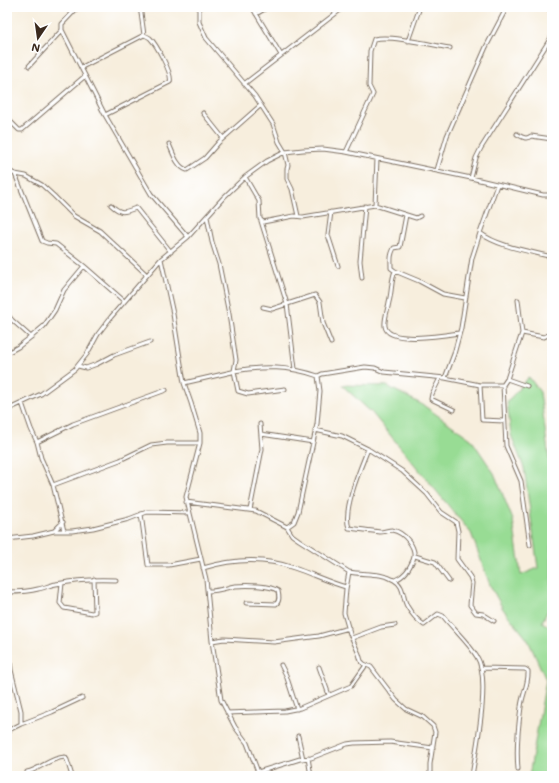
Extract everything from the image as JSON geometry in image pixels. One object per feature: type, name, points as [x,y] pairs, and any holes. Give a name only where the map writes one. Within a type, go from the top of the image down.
[{"type":"street","points":[[78,7],[62,24],[62,30],[105,115],[151,194],[188,237]]},
{"type":"street","points":[[139,7],[144,35]]},
{"type":"street","points":[[199,7],[199,22],[206,38],[261,105],[273,124],[279,142],[285,152],[288,165],[287,179],[292,189],[298,216]]},
{"type":"street","points":[[252,7],[281,55]]},
{"type":"street","points":[[256,14],[268,7]]},
{"type":"street","points":[[244,84],[344,7]]},
{"type":"street","points":[[408,41],[420,7]]},
{"type":"street","points":[[437,170],[448,136],[486,48],[507,7]]},
{"type":"street","points":[[545,7],[552,11]]},
{"type":"street","points":[[29,66],[62,30]]},
{"type":"street","points":[[82,67],[144,35]]},
{"type":"street","points":[[105,115],[171,80],[171,76],[160,54],[150,38],[144,35]]},
{"type":"street","points":[[471,178],[476,158],[481,148],[552,36]]},
{"type":"street","points":[[346,152],[373,94],[369,86],[370,51],[374,39],[379,38],[408,41],[450,48]]},
{"type":"street","points":[[7,118],[19,130],[22,130],[85,76]]},
{"type":"street","points":[[169,144],[178,163],[182,169],[186,170],[205,158],[219,142],[261,105]]},
{"type":"street","points":[[203,113],[224,138]]},
{"type":"street","points":[[517,134],[525,138],[529,138],[531,136],[552,139]]},
{"type":"street","points":[[7,410],[46,391],[78,366],[87,354],[98,334],[124,301],[161,259],[188,237],[224,197],[245,177],[267,161],[285,152],[323,150],[346,152],[437,170],[552,196]]},
{"type":"street","points":[[375,205],[377,159]]},
{"type":"street","points":[[7,170],[15,174],[26,176],[42,185],[74,216],[100,231],[147,275]]},
{"type":"street","points":[[15,174],[42,241],[56,244],[124,301]]},
{"type":"street","points":[[245,177],[259,201],[261,221],[287,304],[295,369]]},
{"type":"street","points":[[444,378],[454,354],[461,328],[472,258],[497,184]]},
{"type":"street","points":[[111,205],[118,212],[125,212],[136,208],[171,252]]},
{"type":"street","points":[[261,221],[268,222],[298,216],[304,217],[375,205],[416,218],[420,216]]},
{"type":"street","points":[[362,278],[360,261],[365,206]]},
{"type":"street","points":[[331,212],[328,235],[338,266]]},
{"type":"street","points":[[406,215],[402,242],[400,247],[394,248],[390,259],[391,268],[443,294],[465,298]]},
{"type":"street","points":[[207,217],[229,314],[236,360],[234,371],[238,391],[248,394],[285,389]]},
{"type":"street","points":[[480,233],[488,238],[515,248],[552,257]]},
{"type":"street","points":[[161,259],[173,314],[184,383],[200,433],[200,443],[186,496],[186,502],[206,579],[212,641],[221,700],[235,727],[247,743],[258,772],[258,776]]},
{"type":"street","points":[[7,353],[18,347],[44,326],[55,310],[64,290],[84,266]]},
{"type":"street","points":[[395,271],[385,326],[387,331],[393,335],[409,338],[459,333]]},
{"type":"street","points":[[263,307],[272,309],[314,295],[320,302],[323,323],[331,344]]},
{"type":"street","points":[[518,300],[522,333],[507,379],[503,385],[504,421],[506,446],[521,480],[530,545]]},
{"type":"street","points":[[7,314],[31,337]]},
{"type":"street","points":[[522,333],[544,337],[552,334]]},
{"type":"street","points":[[78,366],[86,368],[97,364],[114,354],[150,342]]},
{"type":"street","points":[[184,383],[234,371],[263,367],[295,369],[318,376],[322,374],[365,367],[374,368],[384,372],[444,378],[480,385],[503,385]]},
{"type":"street","points":[[288,527],[294,522],[298,512],[313,442],[320,391],[318,376]]},
{"type":"street","points":[[440,378],[431,399],[454,410]]},
{"type":"street","points":[[507,379],[527,386]]},
{"type":"street","points":[[480,385],[482,420],[504,421]]},
{"type":"street","points":[[37,442],[73,424],[166,390]]},
{"type":"street","points":[[22,403],[37,442],[40,458],[53,485],[64,531]]},
{"type":"street","points":[[250,510],[262,449],[260,424]]},
{"type":"street","points":[[315,430],[342,436],[368,449],[402,471],[427,494],[441,512],[456,522],[458,531],[457,559],[470,577],[472,583],[470,605],[476,613],[483,614],[494,621]]},
{"type":"street","points":[[261,434],[313,442]]},
{"type":"street","points":[[53,485],[120,460],[151,444],[200,443]]},
{"type":"street","points":[[368,449],[356,480],[346,515],[347,523],[349,528],[380,532],[392,530],[407,538],[413,546],[415,556],[403,577],[395,580]]},
{"type":"street","points":[[186,502],[256,511],[288,527],[292,535],[349,572],[386,576],[395,580],[402,586],[406,605],[416,619],[424,624],[438,614],[443,616],[478,658],[482,668],[482,714],[472,776]]},
{"type":"street","points":[[7,539],[33,536],[54,531],[93,528],[150,512],[190,513]]},
{"type":"street","points":[[141,514],[148,565],[169,564],[201,559]]},
{"type":"street","points":[[54,531],[63,522]]},
{"type":"street","points":[[415,556],[435,562],[449,581]]},
{"type":"street","points":[[203,568],[218,563],[255,560],[293,567],[346,587]]},
{"type":"street","points":[[349,572],[344,613],[361,661],[371,667],[396,700],[431,723],[435,732],[430,776]]},
{"type":"street","points":[[7,592],[24,592],[62,583],[94,579],[116,580]]},
{"type":"street","points":[[62,583],[60,603],[64,608],[92,613],[95,612],[94,579]]},
{"type":"street","points":[[208,591],[218,591],[235,586],[267,587],[278,591],[279,599],[276,604],[246,603]]},
{"type":"street","points":[[352,638],[381,627],[395,624]]},
{"type":"street","points":[[212,641],[224,639],[274,642],[319,636],[349,628]]},
{"type":"street","points":[[7,632],[11,670],[21,711],[21,724]]},
{"type":"street","points":[[227,713],[285,711],[297,709],[351,686],[366,665]]},
{"type":"street","points":[[281,666],[286,675],[297,709]]},
{"type":"street","points":[[319,667],[329,695]]},
{"type":"street","points":[[482,668],[524,669],[528,671],[525,693],[521,706],[517,739],[518,769]]},
{"type":"street","points":[[7,734],[11,729],[21,724],[82,698]]},
{"type":"street","points":[[298,736],[303,759]]},
{"type":"street","points":[[258,772],[354,743],[390,742],[433,748]]},
{"type":"street","points":[[27,772],[33,771],[48,761],[65,757],[72,776]]},
{"type":"street","points":[[308,758],[311,776]]},
{"type":"green space","points":[[529,377],[540,392],[552,472],[552,602],[542,622],[552,628],[552,776],[529,776],[546,680],[528,640],[503,609],[490,585],[471,533],[372,413],[342,385],[387,386],[423,405],[471,439],[494,473],[513,520],[521,575],[538,568],[524,468],[511,435],[507,402]]}]
